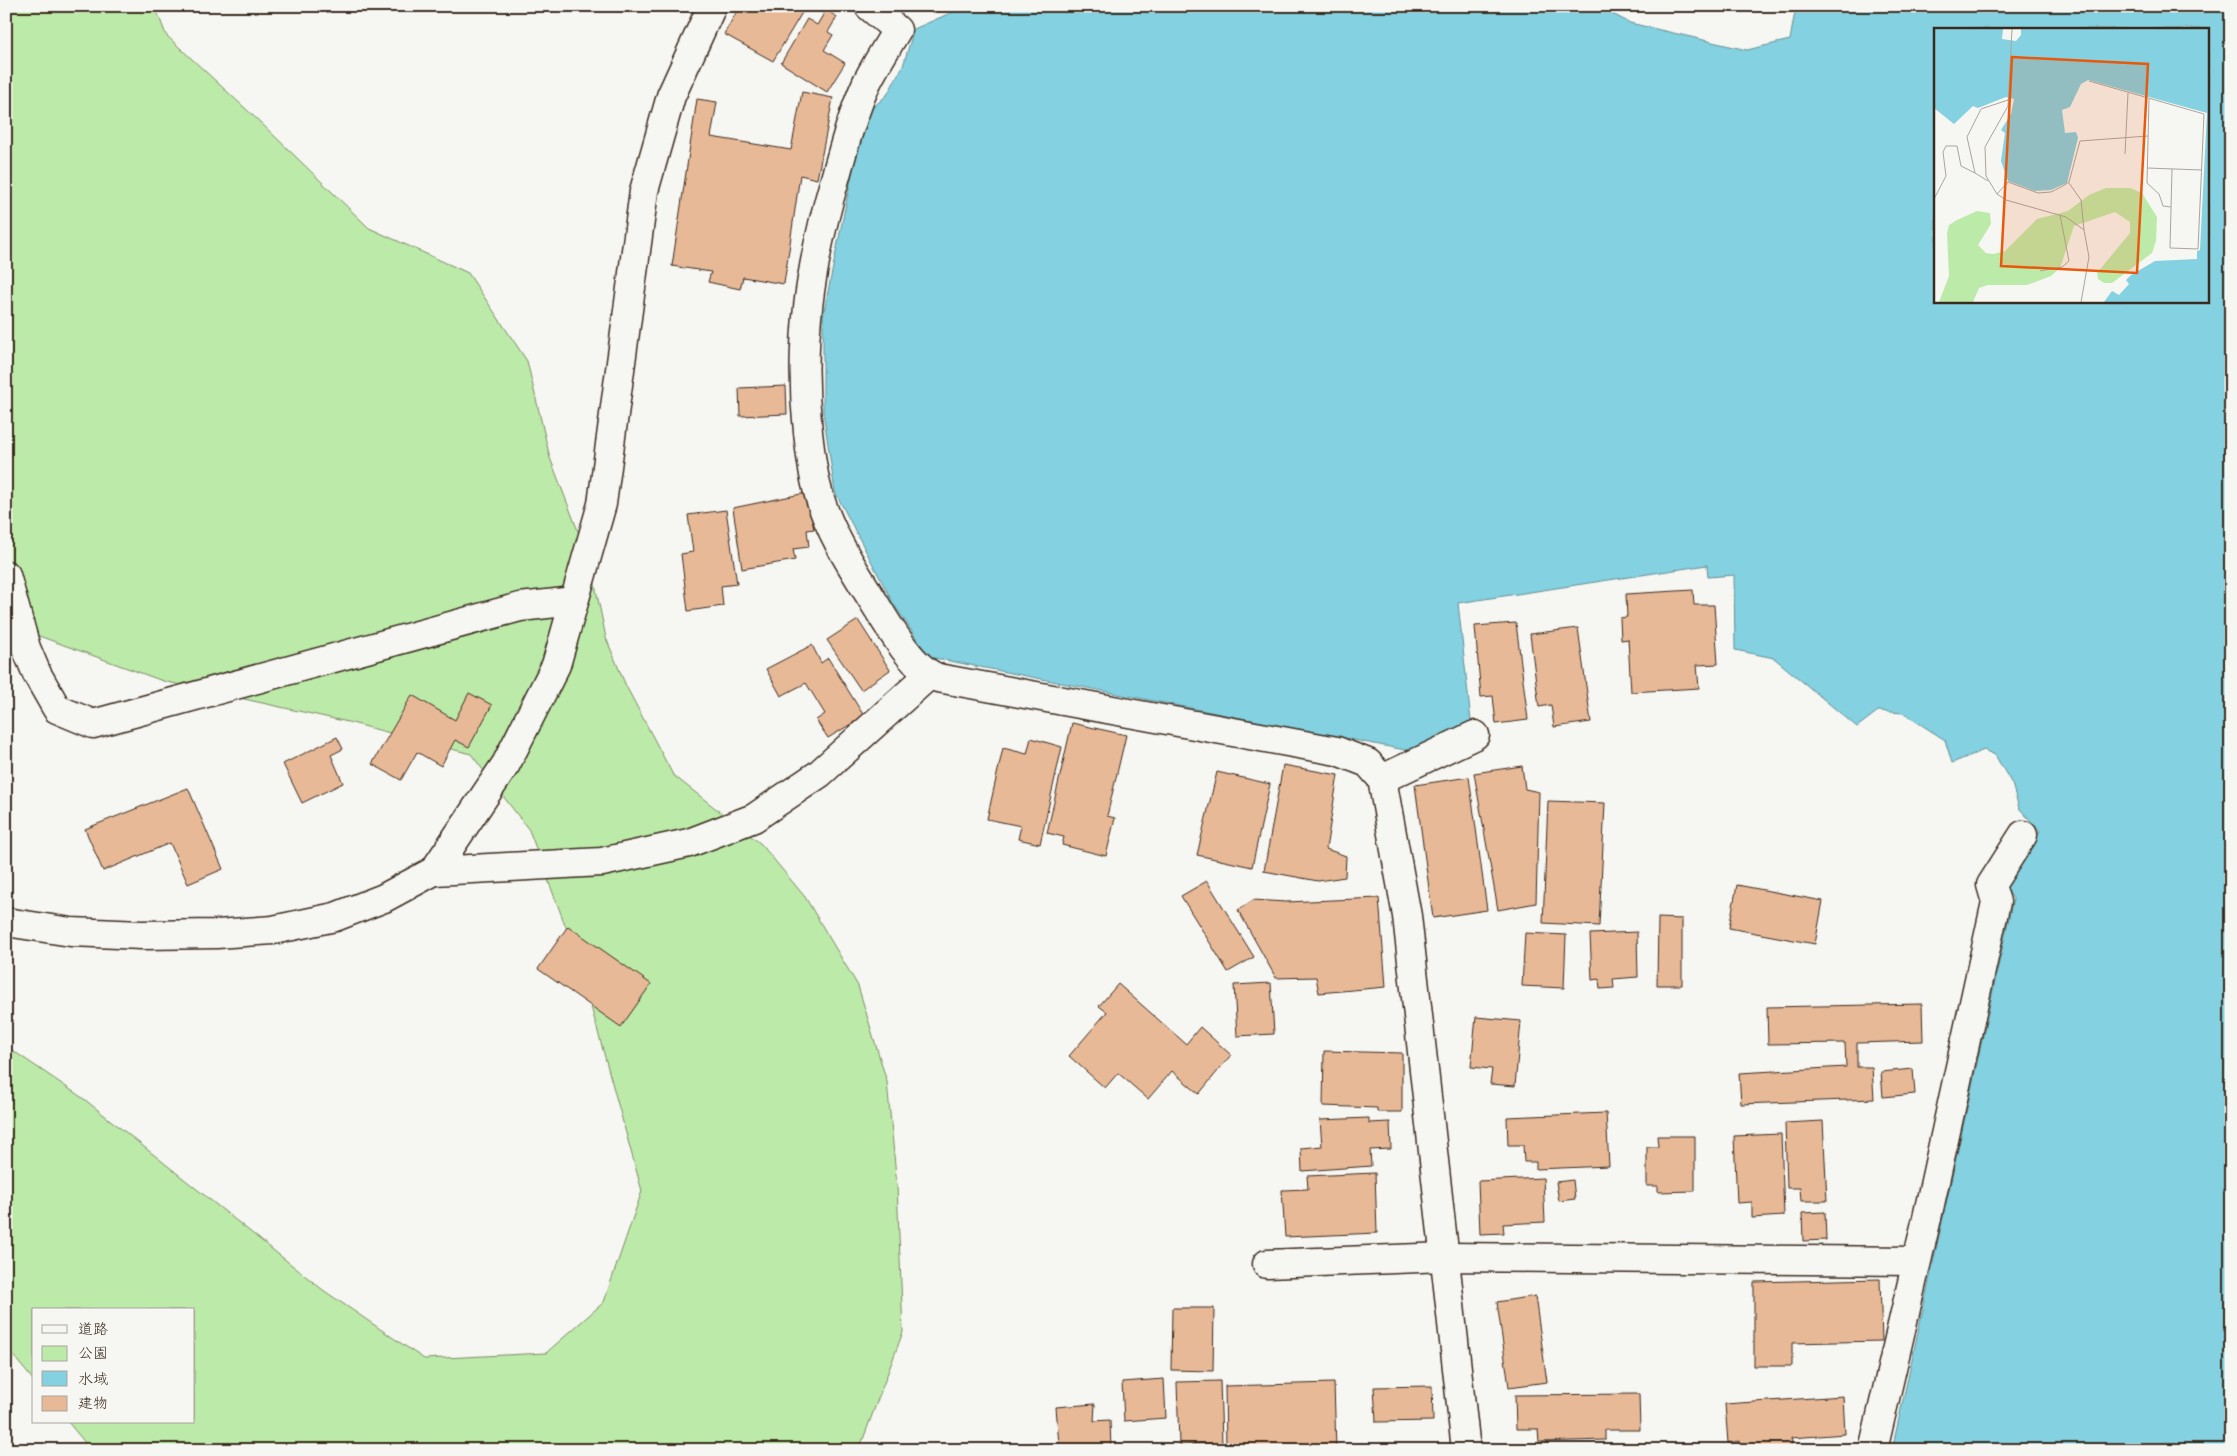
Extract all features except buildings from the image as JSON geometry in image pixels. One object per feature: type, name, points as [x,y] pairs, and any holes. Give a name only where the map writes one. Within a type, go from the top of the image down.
[{"type":"street","points":[[434,871],[506,764],[556,665],[602,504],[644,191],[671,96],[712,6]]},
{"type":"street","points":[[869,6],[897,30],[867,83],[847,136],[818,236],[807,303],[804,396],[811,460],[824,510],[841,547],[886,621],[908,653],[929,675],[1337,751],[1368,763],[1382,779],[1407,916],[1466,1450]]},
{"type":"street","points":[[6,575],[26,648],[37,674],[57,709],[93,724],[520,607],[574,601]]},
{"type":"street","points":[[6,922],[71,932],[133,934],[217,934],[273,930],[334,918],[384,898],[434,871],[602,862],[689,843],[754,818],[819,774],[929,675]]},
{"type":"street","points":[[1382,779],[1476,735]]},
{"type":"street","points":[[1873,1450],[1996,902],[1991,885],[2023,835]]},
{"type":"street","points":[[1267,1264],[1445,1258],[1916,1261]]},
{"type":"green space","points":[[6,6],[155,6],[166,35],[261,123],[369,228],[468,273],[527,361],[550,458],[591,565],[606,638],[626,686],[673,775],[761,844],[805,897],[858,986],[887,1082],[897,1186],[903,1332],[859,1450],[91,1450],[70,1424],[195,1424],[195,1308],[32,1308],[32,1379],[6,1347],[6,1046],[84,1099],[323,1290],[424,1359],[546,1353],[604,1302],[642,1191],[577,956],[529,830],[471,754],[348,722],[163,681],[6,624]]},
{"type":"water","points":[[966,6],[1597,6],[1630,23],[1747,50],[1790,40],[1796,6],[2231,6],[2231,1450],[1892,1450],[2013,899],[2004,885],[2040,831],[2019,808],[2012,784],[1995,755],[1984,750],[1952,763],[1945,740],[1903,713],[1878,711],[1857,727],[1774,658],[1735,650],[1734,575],[1708,577],[1707,565],[1458,603],[1471,721],[1410,751],[929,657],[893,603],[835,492],[823,411],[823,316],[864,115],[887,95],[903,66],[914,29]]}]
